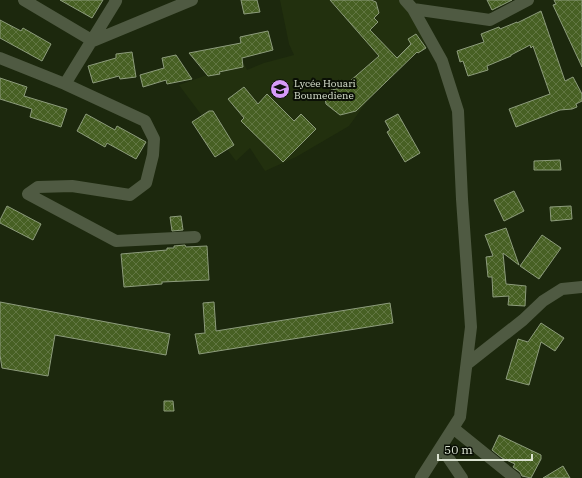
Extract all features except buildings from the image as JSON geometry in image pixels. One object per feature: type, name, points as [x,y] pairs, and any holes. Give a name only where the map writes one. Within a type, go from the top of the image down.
[{"type":"street","points":[[24,0],[93,41]]},
{"type":"street","points":[[65,84],[93,41],[116,1],[115,0]]},
{"type":"street","points":[[93,41],[192,0]]},
{"type":"street","points":[[409,4],[490,20],[528,0]]},
{"type":"street","points":[[409,4],[442,61],[458,111],[471,327],[460,417],[422,478]]},
{"type":"street","points":[[0,58],[65,84],[145,121],[154,139],[153,154],[146,183],[130,195],[72,186],[38,187],[28,194],[116,241],[195,237]]},
{"type":"street","points":[[467,364],[523,320],[543,301],[562,290],[582,287]]},
{"type":"street","points":[[453,428],[515,478]]},
{"type":"street","points":[[441,447],[462,478]]},
{"type":"shaded area","name":"Lycée Houari Boumediene","points":[[280,0],[405,0],[413,9],[426,47],[408,60],[373,93],[349,126],[296,157],[265,171],[250,148],[236,161],[179,85],[243,62],[247,70],[264,63],[294,55],[289,44]]},
{"type":"place","name":"Lycée Houari Boumediene","points":[[280,89]]}]
